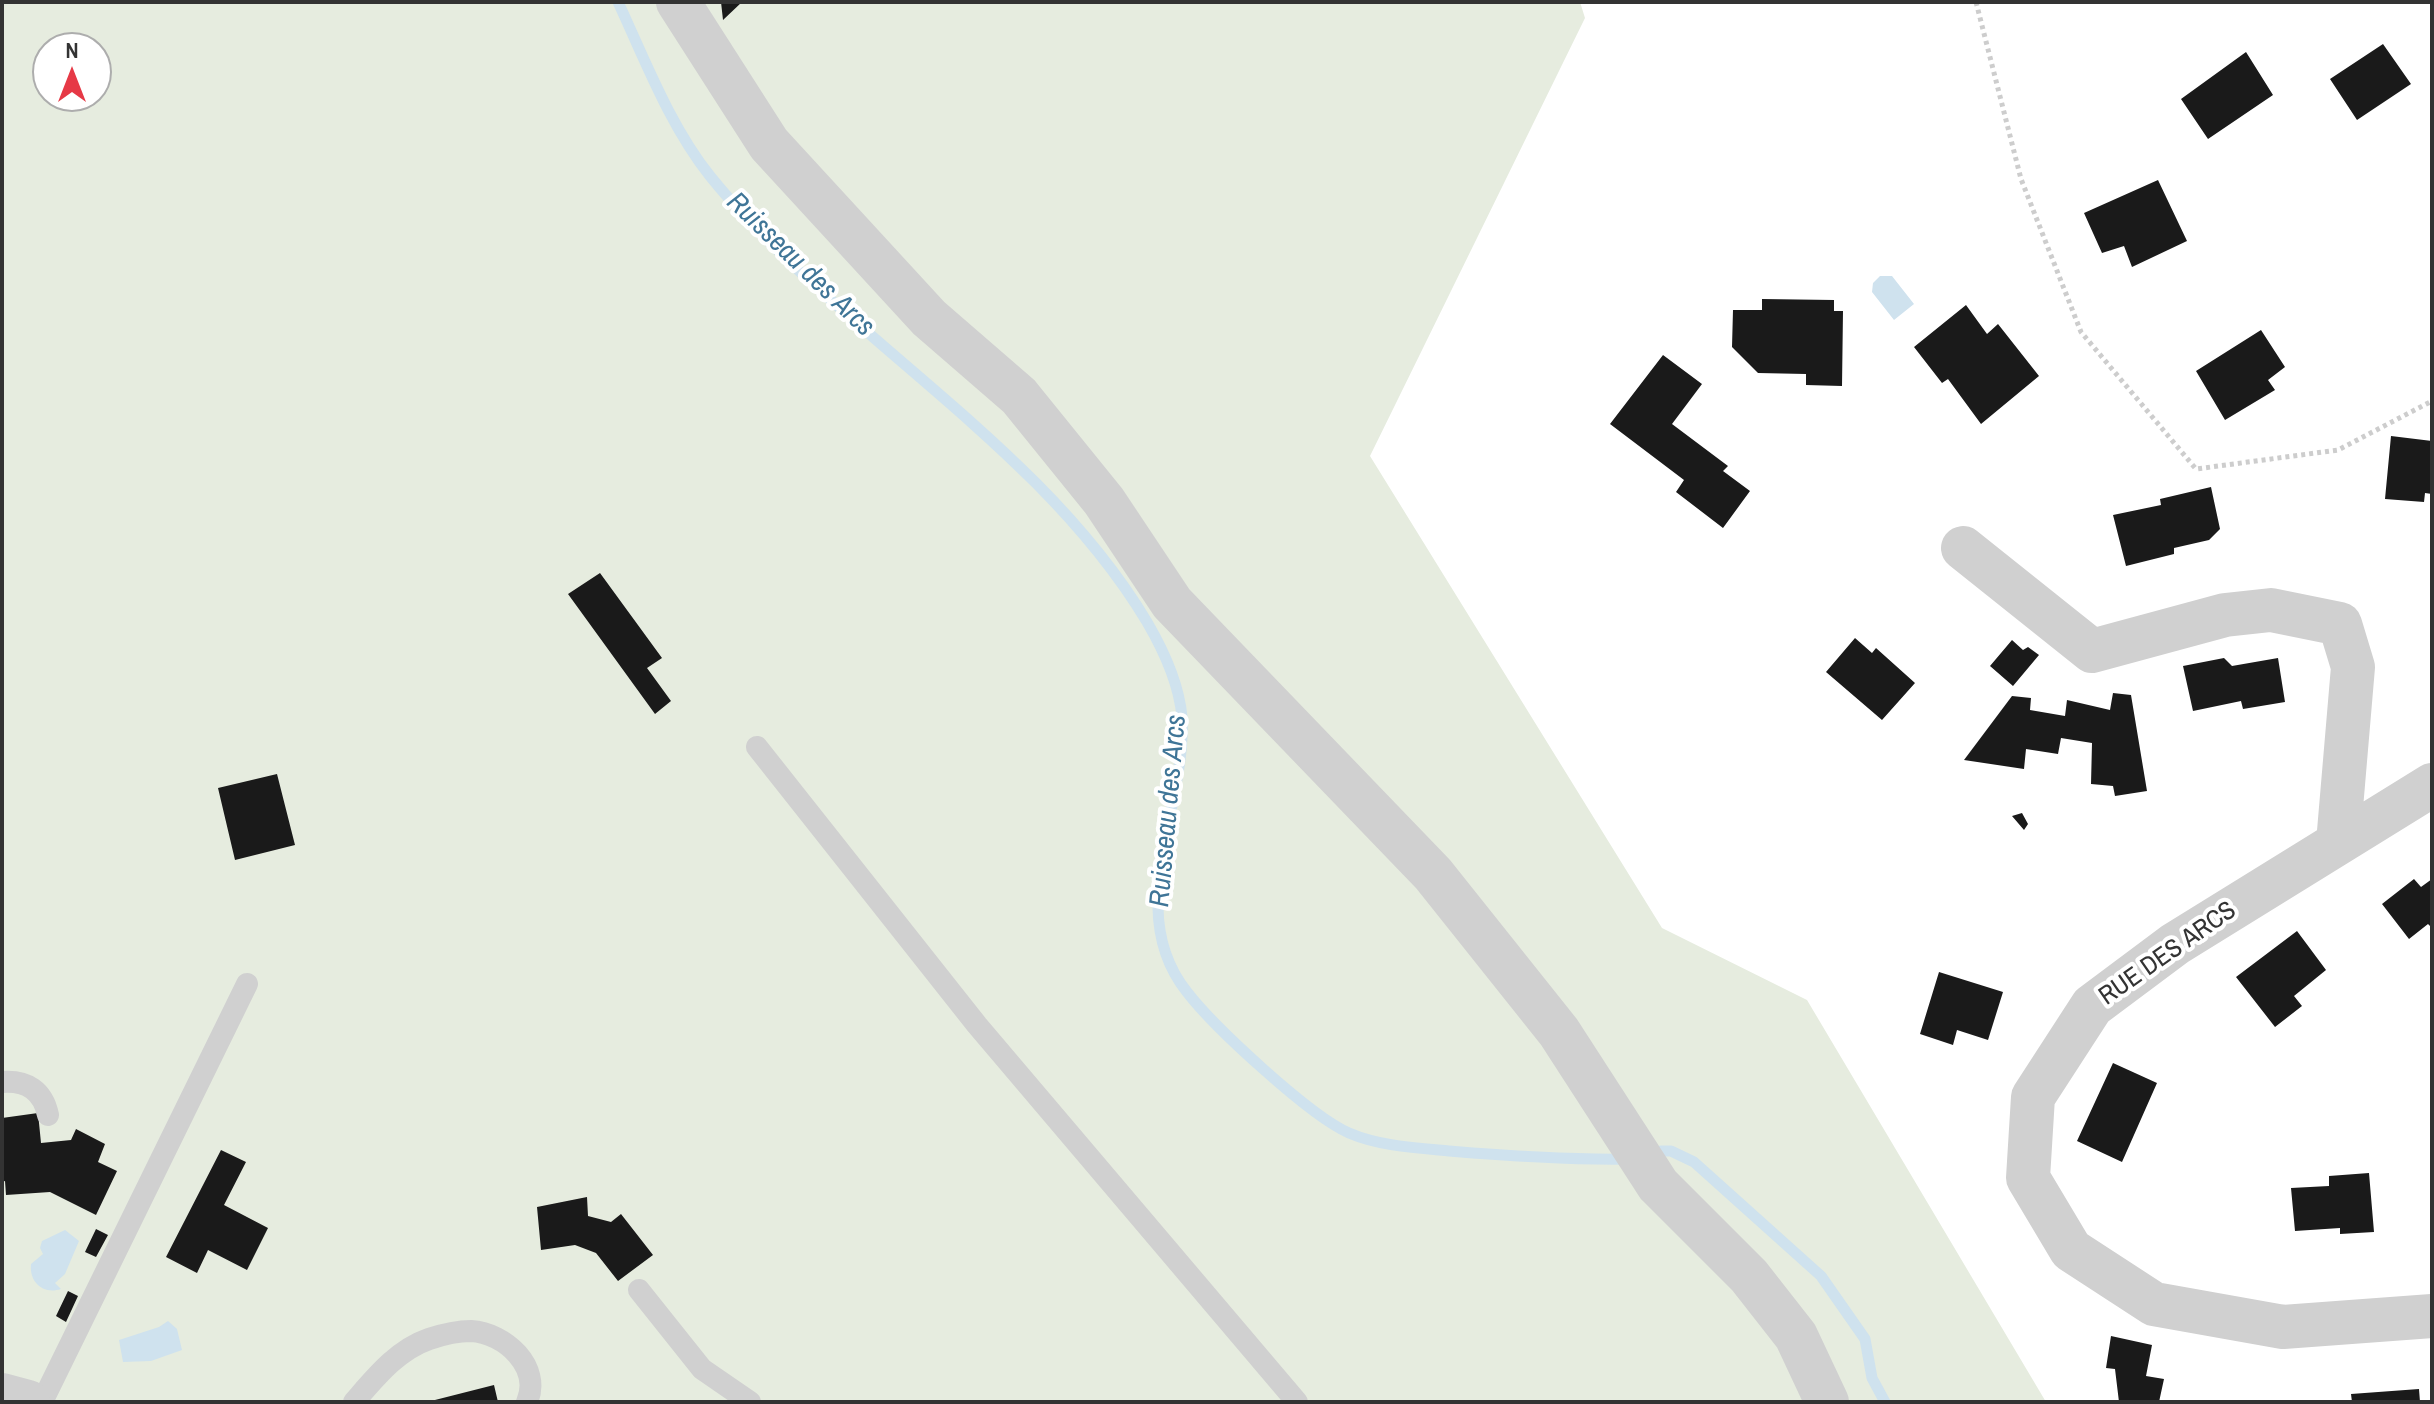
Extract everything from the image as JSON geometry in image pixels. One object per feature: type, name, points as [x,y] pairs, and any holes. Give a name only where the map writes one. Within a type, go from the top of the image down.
[{"type":"street","points":[[678,2],[769,144],[929,318],[1019,396],[1104,501],[1172,603],[1433,874],[1559,1032],[1658,1185],[1749,1276],[1796,1336],[1827,1402]]},
{"type":"street","points":[[1963,548],[2092,651],[2225,615],[2271,610],[2340,624],[2353,667],[2338,843]]},
{"type":"street","name":"RUE DES ARCS","points":[[2432,785],[2175,944],[2092,1006],[2033,1097],[2028,1178],[2071,1250],[2154,1304],[2283,1327],[2432,1316]]},
{"type":"street","points":[[2,1395],[28,1402]]},
{"type":"lane","points":[[757,747],[977,1025],[1297,1402]]},
{"type":"lane","points":[[42,1402],[247,984]]},
{"type":"lane","points":[[2,1082],[26,1084],[40,1093],[48,1115]]},
{"type":"lane","points":[[639,1290],[702,1369],[750,1402]]},
{"type":"lane","points":[[354,1402],[379,1373],[402,1354],[426,1340],[472,1331],[501,1341],[520,1354],[530,1383],[527,1402]]},
{"type":"path","points":[[1976,2],[2021,179],[2081,332],[2196,469],[2338,450],[2432,401]]},
{"type":"shaded area","points":[[2,2],[1580,2],[1585,18],[1370,456],[1662,928],[1807,1000],[2046,1402],[2,1402]]},
{"type":"water","points":[[1880,276],[1892,276],[1914,304],[1894,320],[1872,292],[1873,283]]},
{"type":"water","points":[[65,1230],[79,1241],[65,1274],[55,1283],[61,1289],[48,1290],[38,1286],[32,1276],[31,1264],[43,1254],[40,1248],[42,1241]]},
{"type":"water","points":[[168,1321],[177,1329],[182,1350],[151,1361],[123,1362],[119,1340]]},
{"type":"building","points":[[721,2],[742,2],[723,20]]},
{"type":"building","points":[[2383,44],[2411,84],[2357,120],[2330,79]]},
{"type":"building","points":[[2246,52],[2273,95],[2208,139],[2181,99]]},
{"type":"building","points":[[2158,180],[2187,241],[2132,267],[2124,246],[2102,253],[2084,213]]},
{"type":"building","points":[[1762,299],[1834,300],[1834,311],[1843,311],[1842,386],[1806,385],[1806,374],[1758,373],[1732,347],[1733,310],[1762,310]]},
{"type":"building","points":[[1966,305],[1987,334],[1998,324],[2039,376],[1981,424],[1948,379],[1942,383],[1914,347]]},
{"type":"building","points":[[2261,330],[2285,367],[2268,380],[2275,390],[2225,420],[2196,371]]},
{"type":"building","points":[[1663,355],[1702,384],[1672,424],[1728,466],[1723,471],[1750,491],[1723,528],[1676,492],[1684,480],[1610,424]]},
{"type":"building","points":[[2391,436],[2432,441],[2432,494],[2425,493],[2424,502],[2385,499]]},
{"type":"building","points":[[2211,487],[2220,529],[2209,540],[2174,548],[2174,554],[2126,566],[2113,515],[2161,505],[2160,499]]},
{"type":"building","points":[[600,573],[662,658],[647,668],[671,701],[655,714],[568,594]]},
{"type":"building","points":[[1855,638],[1872,653],[1876,648],[1915,683],[1882,720],[1826,672]]},
{"type":"building","points":[[2012,640],[2023,650],[2028,647],[2039,655],[2013,686],[1990,666]]},
{"type":"building","points":[[2224,658],[2232,666],[2278,658],[2285,702],[2243,709],[2241,701],[2193,711],[2183,666]]},
{"type":"building","points":[[2113,693],[2131,695],[2147,791],[2115,796],[2113,786],[2091,784],[2092,743],[2061,738],[2058,754],[2026,749],[2024,769],[1964,760],[2012,696],[2031,698],[2030,710],[2065,716],[2067,700],[2110,710]]},
{"type":"building","points":[[277,774],[295,845],[235,860],[218,788]]},
{"type":"building","points":[[2022,813],[2028,824],[2024,830],[2012,816]]},
{"type":"building","points":[[2414,879],[2421,887],[2432,879],[2432,928],[2428,924],[2409,939],[2382,904]]},
{"type":"building","points":[[2297,931],[2326,970],[2294,996],[2302,1006],[2275,1027],[2236,977]]},
{"type":"building","points":[[1939,972],[2003,992],[1988,1040],[1957,1030],[1953,1045],[1920,1034]]},
{"type":"building","points":[[2113,1063],[2157,1083],[2122,1162],[2077,1141]]},
{"type":"building","points":[[38,1113],[41,1143],[71,1140],[76,1129],[105,1144],[98,1162],[117,1171],[96,1215],[50,1192],[6,1195],[5,1181],[2,1182],[2,1118]]},
{"type":"building","points":[[221,1150],[246,1162],[224,1205],[268,1228],[247,1270],[208,1250],[197,1273],[166,1257]]},
{"type":"building","points":[[2369,1173],[2374,1232],[2340,1234],[2340,1228],[2295,1231],[2291,1188],[2329,1186],[2329,1176]]},
{"type":"building","points":[[587,1197],[588,1216],[611,1222],[621,1214],[653,1255],[618,1281],[596,1253],[575,1245],[541,1250],[537,1207]]},
{"type":"building","points":[[96,1229],[108,1235],[96,1257],[85,1252]]},
{"type":"building","points":[[68,1291],[78,1296],[66,1322],[56,1316]]},
{"type":"building","points":[[2111,1336],[2152,1345],[2146,1376],[2164,1379],[2159,1402],[2119,1402],[2115,1369],[2106,1368]]},
{"type":"building","points":[[494,1385],[498,1402],[431,1402],[431,1401]]},
{"type":"building","points":[[2419,1389],[2420,1402],[2352,1402],[2351,1394]]},
{"type":"waterway","name":"Ruisseau des Arcs","points":[[618,2],[670,114],[710,176],[762,234],[818,289],[996,444],[1052,499],[1103,558],[1147,622],[1170,668],[1182,717],[1181,751],[1158,893],[1160,928],[1168,961],[1200,1007],[1288,1090],[1349,1133],[1398,1146],[1472,1153],[1629,1159]]},
{"type":"waterway","name":"Ruisseau des Arcs","points":[[1650,1157],[1661,1151],[1671,1151],[1694,1162],[1821,1276],[1865,1339],[1872,1378],[1885,1402]]}]
